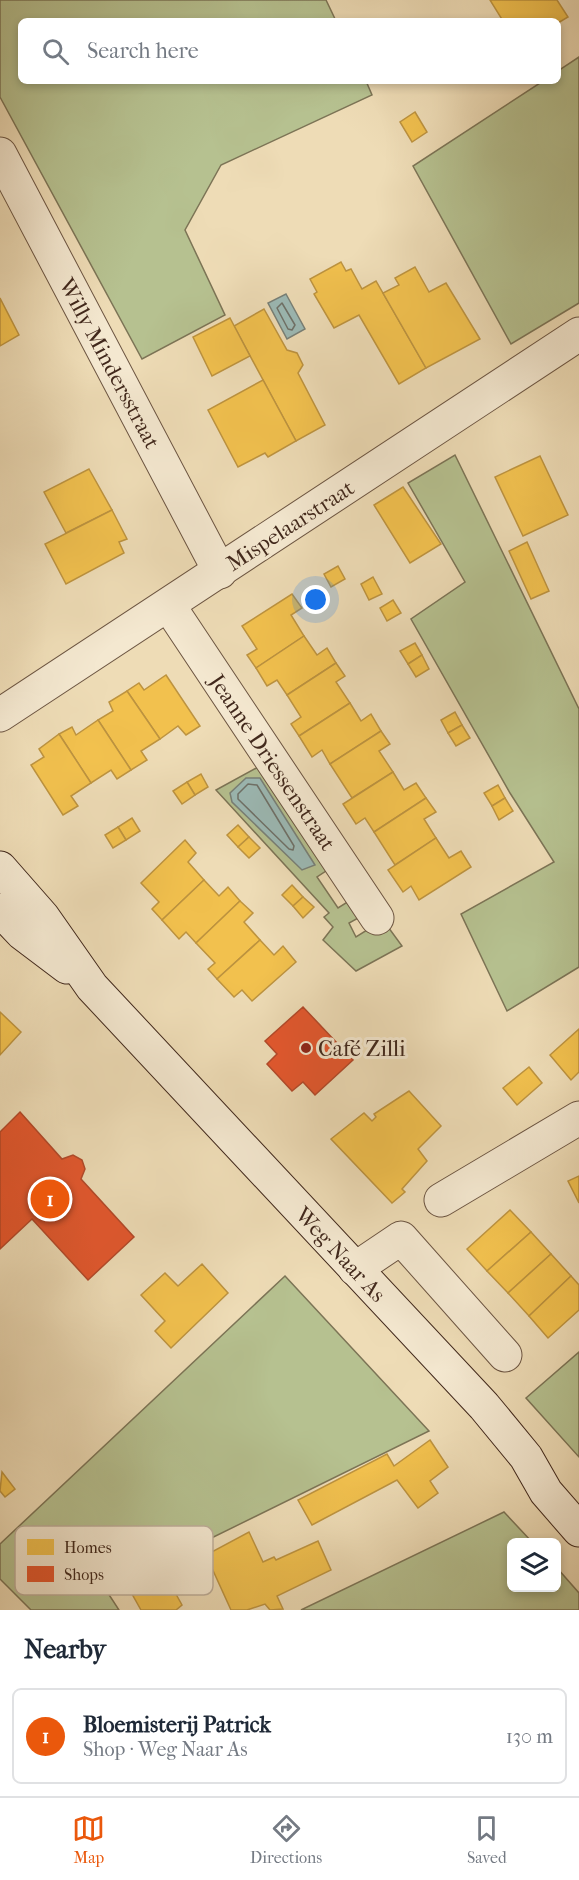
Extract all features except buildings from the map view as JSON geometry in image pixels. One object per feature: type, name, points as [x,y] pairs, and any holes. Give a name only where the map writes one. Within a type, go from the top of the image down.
[{"type":"street","name":"Willy Mindersstraat","points":[[0,154],[220,572]]},
{"type":"street","name":"Mispelaarstraat","points":[[0,714],[169,606],[579,334]]},
{"type":"street","name":"Jeanne Driessenstraat","points":[[169,606],[377,918]]},
{"type":"street","name":"Weg Naar As","points":[[0,868],[43,917],[92,987],[484,1406],[526,1457],[546,1492],[579,1530]]},
{"type":"street","name":"Weg Naar As","points":[[0,910],[22,933],[92,987]]},
{"type":"street","points":[[441,1200],[579,1118]]},
{"type":"street","points":[[355,1269],[401,1238],[505,1355]]},
{"type":"green space","points":[[0,0],[326,0],[335,18],[18,18],[18,84],[367,84],[372,95],[221,165],[185,230],[225,315],[142,359],[0,97]]},
{"type":"green space","points":[[579,57],[579,303],[511,344],[413,166],[538,84],[561,84],[561,69]]},
{"type":"green space","points":[[455,455],[579,709],[579,967],[507,1011],[461,914],[554,862],[510,793],[411,619],[465,582],[408,483]]},
{"type":"green space","points":[[260,766],[329,869],[317,877],[338,908],[349,901],[360,917],[349,923],[356,937],[383,920],[402,946],[356,971],[323,940],[333,927],[324,917],[329,913],[216,790]]},
{"type":"green space","points":[[285,1276],[429,1431],[213,1537],[213,1526],[19,1526]]},
{"type":"green space","points":[[579,1352],[579,1457],[526,1398]]},
{"type":"green space","points":[[504,1512],[528,1538],[507,1538],[507,1592],[561,1592],[561,1573],[579,1593],[579,1610],[301,1610]]},
{"type":"green space","points":[[15,1530],[15,1594],[0,1579],[0,1544]]},
{"type":"green space","points":[[16,1595],[109,1595],[119,1610],[31,1610]]},
{"type":"water","points":[[286,294],[305,329],[287,339],[268,303]]},
{"type":"water","points":[[246,778],[260,778],[315,865],[302,870],[232,802],[230,793]]},
{"type":"place","name":"Café Zilli","points":[[306,1048]]},
{"type":"place","name":"Bloemisterij Patrick","points":[[50,1199]]}]
